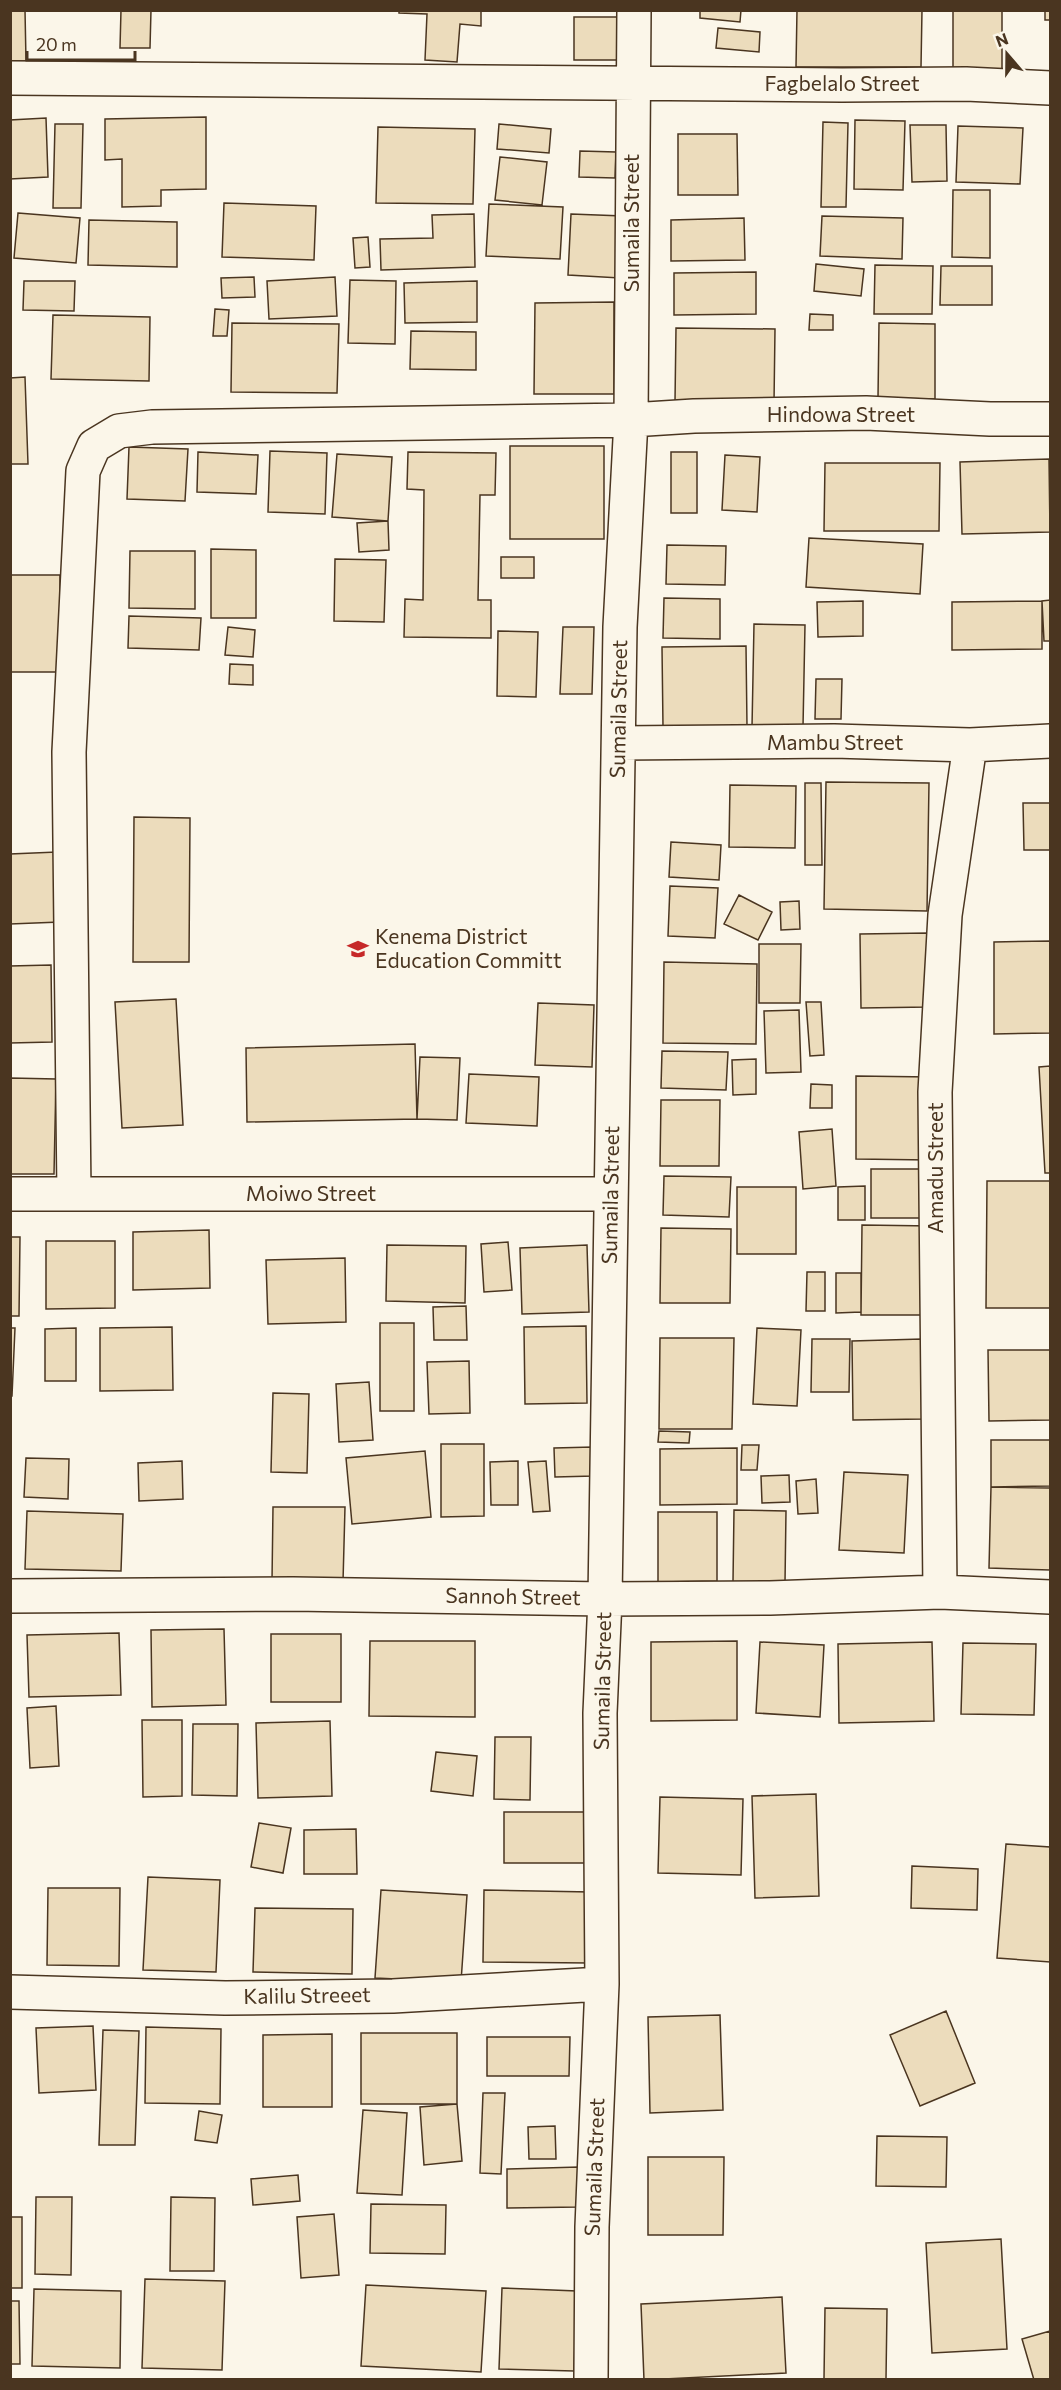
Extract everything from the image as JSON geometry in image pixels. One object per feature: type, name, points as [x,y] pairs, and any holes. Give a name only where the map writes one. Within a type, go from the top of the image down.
[{"type":"street","name":"Sumaila Street","points":[[591,2379],[592,2228],[603,1984],[600,1713],[605,1599],[620,627],[631,420],[634,10]]},
{"type":"street","name":"Fagbelalo Street","points":[[10,78],[831,85],[966,84],[1050,88]]},
{"type":"street","name":"Hindowa Street","points":[[74,1194],[69,752],[83,471],[94,446],[119,430],[152,427],[631,420],[694,416],[866,413],[990,419],[1050,419]]},
{"type":"street","name":"Mambu Street","points":[[619,743],[834,741],[970,745],[1050,741]]},
{"type":"street","name":"Amadu Street","points":[[940,1592],[935,1092],[945,915],[970,745]]},
{"type":"street","name":"Moiwo Street","points":[[10,1194],[611,1194]]},
{"type":"street","name":"Sannoh Street","points":[[10,1596],[293,1594],[605,1599],[770,1598],[940,1592],[1050,1597]]},
{"type":"street","name":"Kalilu Streeet","points":[[10,1992],[225,1998],[393,1996],[603,1984]]},
{"type":"building","points":[[10,10],[25,10],[26,61],[10,61]]},
{"type":"building","points":[[121,10],[151,10],[150,48],[120,48]]},
{"type":"building","points":[[399,10],[481,10],[481,26],[460,24],[457,62],[425,60],[427,14],[399,13]]},
{"type":"building","points":[[700,10],[741,10],[740,22],[700,18]]},
{"type":"building","points":[[797,10],[922,10],[921,67],[796,67]]},
{"type":"building","points":[[953,10],[1002,10],[1002,70],[953,70]]},
{"type":"building","points":[[1045,10],[1050,10],[1050,20],[1045,20]]},
{"type":"building","points":[[574,17],[620,17],[621,60],[574,60]]},
{"type":"building","points":[[718,28],[760,32],[759,52],[716,48]]},
{"type":"building","points":[[206,117],[206,189],[161,190],[161,206],[122,207],[122,159],[105,160],[105,119]]},
{"type":"building","points":[[46,118],[48,177],[10,179],[10,120]]},
{"type":"building","points":[[855,120],[905,121],[903,190],[854,189]]},
{"type":"building","points":[[823,122],[848,123],[846,207],[821,207]]},
{"type":"building","points":[[55,124],[83,124],[81,208],[53,208]]},
{"type":"building","points":[[499,124],[551,129],[549,153],[497,149]]},
{"type":"building","points":[[910,125],[946,125],[947,181],[912,182]]},
{"type":"building","points":[[958,126],[1023,128],[1020,184],[956,182]]},
{"type":"building","points":[[378,127],[475,129],[473,204],[376,203]]},
{"type":"building","points":[[678,134],[737,134],[738,195],[678,195]]},
{"type":"building","points":[[580,151],[616,152],[615,178],[579,177]]},
{"type":"building","points":[[500,157],[547,162],[542,205],[495,200]]},
{"type":"building","points":[[953,190],[990,190],[990,258],[952,257]]},
{"type":"building","points":[[224,203],[316,206],[314,260],[222,257]]},
{"type":"building","points":[[489,204],[563,207],[560,259],[486,256]]},
{"type":"building","points":[[18,213],[80,218],[76,263],[14,258]]},
{"type":"building","points":[[474,214],[475,267],[381,270],[380,239],[433,238],[432,215]]},
{"type":"building","points":[[571,214],[623,216],[620,278],[568,275]]},
{"type":"building","points":[[822,216],[903,218],[902,259],[820,256]]},
{"type":"building","points":[[744,218],[745,260],[671,261],[671,220]]},
{"type":"building","points":[[89,220],[177,222],[177,267],[88,265]]},
{"type":"building","points":[[368,237],[370,267],[355,268],[353,238]]},
{"type":"building","points":[[816,264],[864,269],[861,296],[814,291]]},
{"type":"building","points":[[875,265],[933,266],[932,314],[874,314]]},
{"type":"building","points":[[941,266],[992,266],[992,305],[940,305]]},
{"type":"building","points":[[756,272],[756,314],[674,315],[674,273]]},
{"type":"building","points":[[254,277],[255,297],[222,298],[221,278]]},
{"type":"building","points":[[335,277],[337,316],[269,319],[267,281]]},
{"type":"building","points":[[350,280],[396,281],[395,344],[348,343]]},
{"type":"building","points":[[24,281],[75,281],[74,311],[23,310]]},
{"type":"building","points":[[477,281],[477,322],[405,323],[404,283]]},
{"type":"building","points":[[614,302],[614,394],[534,394],[535,303]]},
{"type":"building","points":[[215,309],[229,310],[227,336],[213,336]]},
{"type":"building","points":[[810,314],[833,315],[833,330],[809,330]]},
{"type":"building","points":[[53,315],[150,317],[149,381],[51,379]]},
{"type":"building","points":[[232,323],[339,324],[337,393],[231,392]]},
{"type":"building","points":[[879,323],[935,324],[935,399],[878,398]]},
{"type":"building","points":[[676,328],[775,329],[774,403],[675,402]]},
{"type":"building","points":[[411,331],[476,332],[476,370],[410,369]]},
{"type":"building","points":[[25,377],[28,464],[10,464],[10,378]]},
{"type":"building","points":[[510,446],[604,446],[604,539],[510,539]]},
{"type":"building","points":[[129,447],[188,449],[185,501],[127,499]]},
{"type":"building","points":[[270,451],[327,453],[325,514],[268,512]]},
{"type":"building","points":[[198,452],[258,455],[256,494],[197,492]]},
{"type":"building","points":[[408,452],[496,453],[495,495],[480,495],[478,600],[491,600],[491,638],[404,637],[405,599],[423,600],[424,490],[407,489]]},
{"type":"building","points":[[671,452],[697,452],[697,513],[671,513]]},
{"type":"building","points":[[337,454],[392,457],[388,521],[332,517]]},
{"type":"building","points":[[725,455],[760,457],[757,512],[722,510]]},
{"type":"building","points":[[1049,459],[1050,532],[962,534],[960,462]]},
{"type":"building","points":[[825,463],[940,463],[939,531],[824,531]]},
{"type":"building","points":[[388,521],[389,550],[359,552],[357,523]]},
{"type":"building","points":[[809,538],[923,544],[920,594],[806,587]]},
{"type":"building","points":[[667,545],[726,546],[725,585],[666,584]]},
{"type":"building","points":[[211,549],[256,550],[256,618],[211,618]]},
{"type":"building","points":[[130,551],[195,551],[195,609],[129,608]]},
{"type":"building","points":[[501,557],[534,557],[534,578],[501,578]]},
{"type":"building","points":[[335,559],[386,560],[384,622],[334,621]]},
{"type":"building","points":[[10,575],[60,575],[60,672],[10,672]]},
{"type":"building","points":[[664,598],[720,599],[720,639],[663,638]]},
{"type":"building","points":[[1050,600],[1050,641],[1044,641],[1042,601]]},
{"type":"building","points":[[863,601],[863,636],[818,637],[817,602]]},
{"type":"building","points":[[1042,601],[1042,649],[952,650],[952,602]]},
{"type":"building","points":[[129,616],[201,618],[199,650],[128,648]]},
{"type":"building","points":[[754,624],[805,625],[803,727],[752,727]]},
{"type":"building","points":[[228,627],[255,630],[253,657],[225,655]]},
{"type":"building","points":[[563,627],[594,627],[592,694],[560,694]]},
{"type":"building","points":[[498,631],[538,632],[536,697],[497,696]]},
{"type":"building","points":[[746,646],[747,726],[663,727],[662,647]]},
{"type":"building","points":[[230,664],[253,665],[253,685],[229,684]]},
{"type":"building","points":[[816,679],[842,679],[841,719],[815,719]]},
{"type":"building","points":[[826,782],[929,783],[927,911],[824,909]]},
{"type":"building","points":[[805,783],[821,783],[822,865],[805,865]]},
{"type":"building","points":[[730,785],[796,786],[795,848],[729,847]]},
{"type":"building","points":[[1023,803],[1050,803],[1050,850],[1024,850]]},
{"type":"building","points":[[134,817],[190,818],[189,962],[133,962]]},
{"type":"building","points":[[671,842],[721,845],[719,880],[669,877]]},
{"type":"building","points":[[57,852],[60,922],[10,924],[10,854]]},
{"type":"building","points":[[670,886],[718,888],[715,938],[668,936]]},
{"type":"building","points":[[739,895],[772,912],[758,940],[724,924]]},
{"type":"building","points":[[799,901],[800,929],[781,930],[780,902]]},
{"type":"building","points":[[928,933],[929,1007],[861,1008],[860,934]]},
{"type":"building","points":[[1050,941],[1050,1033],[994,1034],[994,942]]},
{"type":"building","points":[[759,944],[801,944],[800,1003],[759,1003]]},
{"type":"building","points":[[664,962],[757,964],[756,1044],[663,1043]]},
{"type":"building","points":[[51,965],[52,1042],[10,1043],[10,966]]},
{"type":"building","points":[[176,999],[183,1125],[122,1128],[115,1002]]},
{"type":"building","points":[[806,1002],[821,1002],[824,1055],[810,1056]]},
{"type":"building","points":[[538,1003],[594,1005],[592,1067],[535,1065]]},
{"type":"building","points":[[799,1010],[801,1072],[766,1073],[764,1011]]},
{"type":"building","points":[[415,1044],[417,1119],[247,1122],[246,1048]]},
{"type":"building","points":[[662,1051],[728,1052],[726,1090],[661,1088]]},
{"type":"building","points":[[420,1057],[460,1058],[457,1120],[417,1119]]},
{"type":"building","points":[[756,1059],[756,1094],[733,1095],[732,1060]]},
{"type":"building","points":[[1050,1066],[1050,1173],[1045,1173],[1039,1067]]},
{"type":"building","points":[[469,1074],[539,1077],[537,1126],[466,1123]]},
{"type":"building","points":[[856,1076],[931,1077],[930,1160],[856,1159]]},
{"type":"building","points":[[10,1078],[56,1079],[54,1174],[10,1174]]},
{"type":"building","points":[[811,1084],[832,1085],[832,1108],[810,1108]]},
{"type":"building","points":[[661,1100],[720,1100],[719,1166],[660,1166]]},
{"type":"building","points":[[832,1129],[836,1186],[803,1189],[799,1132]]},
{"type":"building","points":[[871,1169],[932,1169],[932,1218],[871,1218]]},
{"type":"building","points":[[664,1176],[731,1177],[729,1217],[663,1215]]},
{"type":"building","points":[[987,1181],[1050,1181],[1050,1308],[986,1308]]},
{"type":"building","points":[[865,1186],[865,1220],[838,1220],[838,1187]]},
{"type":"building","points":[[737,1187],[796,1187],[796,1254],[737,1254]]},
{"type":"building","points":[[862,1225],[932,1226],[931,1315],[861,1315]]},
{"type":"building","points":[[661,1228],[731,1229],[730,1303],[660,1303]]},
{"type":"building","points":[[209,1230],[210,1288],[133,1290],[133,1232]]},
{"type":"building","points":[[10,1237],[20,1237],[19,1316],[10,1316]]},
{"type":"building","points":[[46,1241],[115,1241],[115,1308],[46,1309]]},
{"type":"building","points":[[508,1242],[512,1290],[484,1292],[481,1244]]},
{"type":"building","points":[[387,1245],[466,1246],[465,1303],[386,1301]]},
{"type":"building","points":[[587,1245],[589,1312],[522,1314],[520,1248]]},
{"type":"building","points":[[345,1258],[346,1322],[268,1324],[266,1260]]},
{"type":"building","points":[[807,1272],[825,1272],[825,1311],[806,1311]]},
{"type":"building","points":[[836,1273],[861,1273],[861,1312],[836,1313]]},
{"type":"building","points":[[466,1306],[467,1340],[434,1340],[433,1307]]},
{"type":"building","points":[[380,1323],[414,1323],[414,1411],[380,1411]]},
{"type":"building","points":[[586,1326],[587,1403],[525,1404],[524,1327]]},
{"type":"building","points":[[172,1327],[173,1390],[100,1391],[100,1328]]},
{"type":"building","points":[[10,1328],[15,1328],[12,1396],[10,1396]]},
{"type":"building","points":[[76,1328],[76,1381],[45,1381],[45,1329]]},
{"type":"building","points":[[757,1328],[801,1330],[797,1406],[753,1404]]},
{"type":"building","points":[[660,1338],[734,1338],[732,1429],[659,1429]]},
{"type":"building","points":[[812,1339],[850,1339],[849,1392],[811,1392]]},
{"type":"building","points":[[922,1339],[924,1419],[853,1420],[852,1341]]},
{"type":"building","points":[[988,1350],[1050,1350],[1050,1420],[989,1421]]},
{"type":"building","points":[[469,1361],[470,1413],[429,1414],[427,1362]]},
{"type":"building","points":[[369,1382],[373,1440],[339,1442],[336,1384]]},
{"type":"building","points":[[273,1393],[309,1394],[307,1473],[271,1472]]},
{"type":"building","points":[[659,1431],[690,1432],[689,1443],[658,1442]]},
{"type":"building","points":[[991,1440],[1050,1440],[1050,1486],[991,1487]]},
{"type":"building","points":[[441,1444],[484,1444],[484,1516],[441,1517]]},
{"type":"building","points":[[742,1445],[759,1445],[757,1470],[741,1470]]},
{"type":"building","points":[[593,1447],[594,1476],[555,1477],[554,1448]]},
{"type":"building","points":[[737,1448],[737,1504],[660,1505],[660,1449]]},
{"type":"building","points":[[425,1451],[431,1517],[352,1524],[346,1458]]},
{"type":"building","points":[[26,1458],[69,1459],[68,1499],[24,1497]]},
{"type":"building","points":[[182,1461],[183,1499],[139,1501],[138,1463]]},
{"type":"building","points":[[518,1461],[518,1505],[491,1505],[490,1462]]},
{"type":"building","points":[[546,1461],[550,1511],[533,1512],[528,1462]]},
{"type":"building","points":[[844,1472],[908,1475],[904,1553],[839,1550]]},
{"type":"building","points":[[789,1475],[790,1502],[762,1503],[761,1476]]},
{"type":"building","points":[[816,1479],[818,1513],[798,1514],[796,1481]]},
{"type":"building","points":[[991,1487],[1050,1488],[1050,1570],[989,1568]]},
{"type":"building","points":[[273,1507],[345,1507],[343,1582],[272,1581]]},
{"type":"building","points":[[734,1510],[786,1511],[785,1583],[733,1582]]},
{"type":"building","points":[[27,1511],[123,1514],[121,1571],[25,1569]]},
{"type":"building","points":[[658,1512],[717,1512],[717,1581],[658,1582]]},
{"type":"building","points":[[224,1629],[226,1705],[152,1707],[151,1630]]},
{"type":"building","points":[[119,1633],[121,1695],[29,1697],[27,1635]]},
{"type":"building","points":[[271,1634],[341,1634],[341,1702],[271,1702]]},
{"type":"building","points":[[370,1641],[475,1641],[475,1717],[369,1716]]},
{"type":"building","points":[[737,1641],[737,1720],[651,1721],[651,1642]]},
{"type":"building","points":[[760,1642],[824,1645],[820,1717],[756,1713]]},
{"type":"building","points":[[932,1642],[934,1721],[839,1723],[838,1644]]},
{"type":"building","points":[[963,1643],[1036,1644],[1034,1715],[961,1714]]},
{"type":"building","points":[[56,1706],[59,1766],[30,1768],[27,1708]]},
{"type":"building","points":[[142,1720],[182,1720],[182,1796],[143,1797]]},
{"type":"building","points":[[330,1721],[332,1796],[258,1798],[256,1723]]},
{"type":"building","points":[[193,1724],[238,1724],[237,1796],[192,1795]]},
{"type":"building","points":[[495,1737],[531,1737],[530,1800],[494,1799]]},
{"type":"building","points":[[436,1752],[477,1756],[473,1796],[431,1791]]},
{"type":"building","points":[[816,1794],[819,1896],[755,1898],[752,1796]]},
{"type":"building","points":[[660,1797],[743,1799],[741,1875],[658,1873]]},
{"type":"building","points":[[504,1812],[585,1812],[585,1863],[504,1863]]},
{"type":"building","points":[[259,1823],[291,1828],[283,1873],[251,1867]]},
{"type":"building","points":[[356,1829],[357,1874],[304,1874],[304,1830]]},
{"type":"building","points":[[1006,1844],[1050,1847],[1050,1962],[997,1958]]},
{"type":"building","points":[[912,1866],[978,1869],[977,1910],[911,1908]]},
{"type":"building","points":[[148,1877],[220,1880],[216,1972],[143,1970]]},
{"type":"building","points":[[48,1888],[120,1888],[119,1966],[47,1965]]},
{"type":"building","points":[[381,1890],[467,1895],[461,1982],[375,1978]]},
{"type":"building","points":[[484,1890],[591,1892],[590,1963],[483,1962]]},
{"type":"building","points":[[255,1908],[353,1909],[352,1974],[253,1972]]},
{"type":"building","points":[[946,2011],[975,2083],[920,2106],[890,2035]]},
{"type":"building","points":[[720,2015],[723,2110],[650,2113],[648,2017]]},
{"type":"building","points":[[93,2026],[96,2090],[39,2093],[36,2028]]},
{"type":"building","points":[[146,2027],[221,2029],[220,2104],[145,2103]]},
{"type":"building","points":[[103,2030],[139,2031],[135,2145],[99,2145]]},
{"type":"building","points":[[361,2033],[457,2033],[457,2104],[361,2104]]},
{"type":"building","points":[[332,2034],[332,2107],[263,2107],[263,2035]]},
{"type":"building","points":[[487,2037],[570,2037],[569,2076],[487,2076]]},
{"type":"building","points":[[483,2093],[505,2093],[501,2174],[480,2173]]},
{"type":"building","points":[[457,2104],[462,2161],[424,2165],[420,2107]]},
{"type":"building","points":[[363,2110],[407,2113],[402,2195],[357,2193]]},
{"type":"building","points":[[199,2111],[222,2115],[217,2143],[195,2140]]},
{"type":"building","points":[[555,2126],[556,2159],[529,2159],[528,2127]]},
{"type":"building","points":[[877,2136],[947,2137],[946,2187],[876,2186]]},
{"type":"building","points":[[648,2157],[724,2157],[723,2235],[648,2235]]},
{"type":"building","points":[[579,2167],[579,2207],[507,2208],[507,2169]]},
{"type":"building","points":[[298,2175],[300,2201],[253,2205],[251,2179]]},
{"type":"building","points":[[36,2197],[72,2197],[71,2275],[35,2274]]},
{"type":"building","points":[[171,2197],[215,2198],[214,2271],[170,2271]]},
{"type":"building","points":[[371,2204],[446,2205],[445,2254],[370,2253]]},
{"type":"building","points":[[334,2214],[339,2275],[301,2278],[297,2217]]},
{"type":"building","points":[[10,2217],[22,2217],[22,2288],[10,2288]]},
{"type":"building","points":[[1001,2239],[1007,2349],[932,2353],[926,2243]]},
{"type":"building","points":[[145,2279],[225,2281],[222,2370],[142,2368]]},
{"type":"building","points":[[366,2285],[486,2291],[481,2372],[361,2366]]},
{"type":"building","points":[[502,2288],[577,2291],[574,2371],[499,2369]]},
{"type":"building","points":[[34,2289],[121,2291],[120,2368],[32,2366]]},
{"type":"building","points":[[782,2297],[786,2373],[644,2380],[641,2304]]},
{"type":"building","points":[[10,2301],[19,2301],[20,2364],[10,2364]]},
{"type":"building","points":[[825,2308],[887,2309],[886,2379],[824,2379]]},
{"type":"building","points":[[1050,2331],[1050,2379],[1034,2380],[1022,2339]]},
{"type":"place","name":"Kenema District Education Committ","points":[[358,949]]}]
